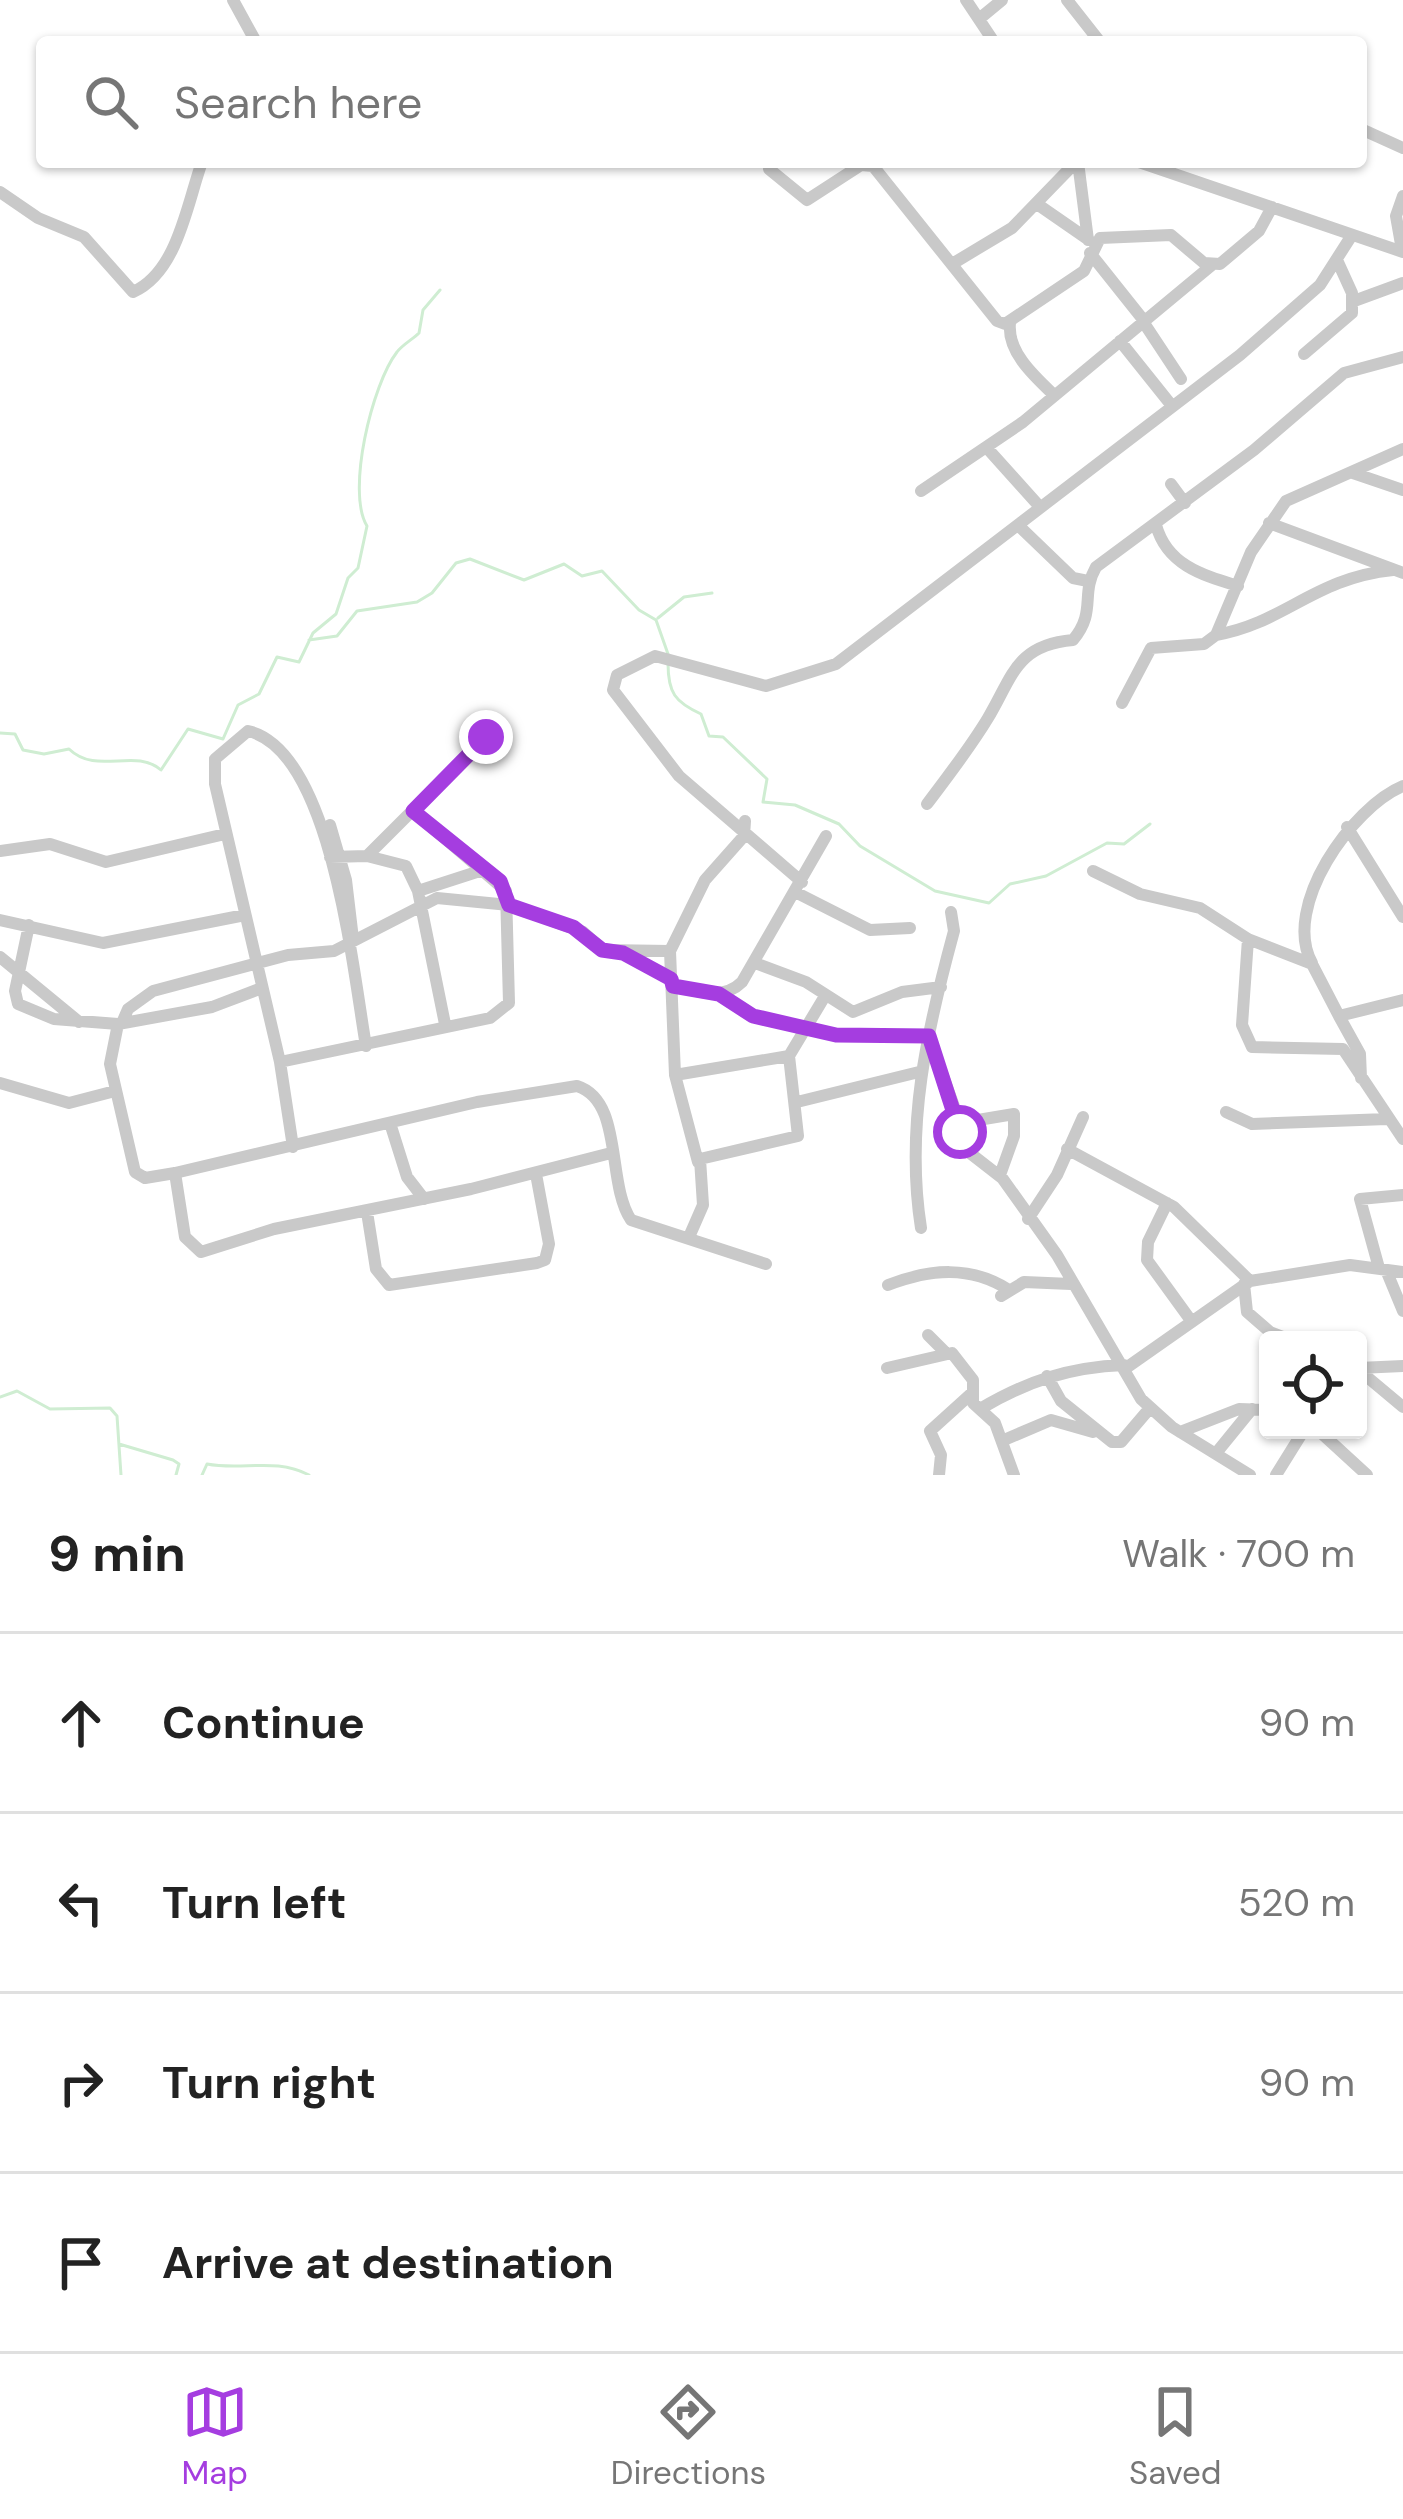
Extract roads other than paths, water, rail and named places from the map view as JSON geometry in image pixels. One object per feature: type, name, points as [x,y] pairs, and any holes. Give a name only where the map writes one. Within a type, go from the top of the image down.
[{"type":"street","points":[[233,0],[253,36]]},
{"type":"street","points":[[966,0],[990,36]]},
{"type":"street","points":[[979,19],[1002,0]]},
{"type":"street","points":[[1067,0],[1095,36]]},
{"type":"street","points":[[1367,132],[1403,148]]},
{"type":"street","points":[[0,193],[38,218],[84,238],[124,288],[139,291],[178,238],[200,168]]},
{"type":"street","points":[[769,169],[807,200],[857,168]]},
{"type":"street","points":[[873,168],[997,321],[1010,322],[1084,271],[1091,244],[1078,168]]},
{"type":"street","points":[[952,264],[1012,228],[1071,168]]},
{"type":"street","points":[[1157,168],[1402,251],[1396,216],[1403,196]]},
{"type":"street","points":[[1037,204],[1091,244],[1181,379]]},
{"type":"street","points":[[922,491],[987,448],[1212,265],[1252,238],[1273,207]]},
{"type":"street","points":[[1091,244],[1172,235],[1212,265]]},
{"type":"street","points":[[910,928],[871,930],[800,888],[659,752],[613,690],[617,675],[655,656],[766,686],[836,664],[1240,355],[1320,284],[1352,235]]},
{"type":"street","points":[[1304,354],[1346,322],[1354,301],[1337,260]]},
{"type":"street","points":[[1354,301],[1403,283]]},
{"type":"street","points":[[1010,322],[1011,340],[1020,357],[1054,395]]},
{"type":"street","points":[[1120,341],[1172,406]]},
{"type":"street","points":[[926,804],[991,714],[1016,665],[1046,643],[1073,640],[1079,632],[1091,608],[1088,581],[1096,567],[1185,503],[1345,373],[1403,357]]},
{"type":"street","points":[[987,448],[1040,507]]},
{"type":"street","points":[[1216,635],[1270,523],[1286,501],[1403,449]]},
{"type":"street","points":[[1352,472],[1403,490]]},
{"type":"street","points":[[1171,484],[1185,503]]},
{"type":"street","points":[[1270,523],[1398,572]]},
{"type":"street","points":[[1156,525],[1180,563],[1238,586]]},
{"type":"street","points":[[1018,526],[1072,578],[1088,581]]},
{"type":"street","points":[[1122,703],[1151,648],[1204,644],[1216,635],[1251,628],[1348,575],[1398,572]]},
{"type":"street","points":[[293,1147],[280,1062],[225,834],[215,759],[248,731],[282,754],[320,808],[336,857],[366,1046]]},
{"type":"street","points":[[367,856],[486,737]]},
{"type":"street","points":[[1361,1079],[1360,1054],[1305,942],[1310,897],[1347,827],[1403,786]]},
{"type":"street","points":[[280,1062],[490,1018],[509,1003],[509,905],[500,881],[413,811]]},
{"type":"street","points":[[689,1238],[703,1205],[698,1162],[674,1075],[670,951],[704,880],[744,836],[745,820]]},
{"type":"street","points":[[1347,827],[1402,909]]},
{"type":"street","points":[[0,851],[50,844],[106,862],[225,834]]},
{"type":"street","points":[[719,994],[732,992],[755,963],[826,836]]},
{"type":"street","points":[[336,857],[367,856],[406,866],[420,897],[446,1024]]},
{"type":"street","points":[[486,869],[420,897],[350,942],[141,997],[110,1045],[115,1091],[135,1172],[145,1178],[175,1173],[477,1102],[578,1086],[592,1091],[602,1104],[631,1220],[766,1264]]},
{"type":"street","points":[[1093,871],[1140,894],[1200,908],[1248,939],[1312,964]]},
{"type":"street","points":[[420,897],[509,905],[583,932],[602,950],[670,951]]},
{"type":"street","points":[[921,1228],[915,1178],[919,1072],[954,932],[951,912]]},
{"type":"street","points":[[0,920],[103,943],[245,915]]},
{"type":"street","points":[[18,1004],[18,975],[29,926]]},
{"type":"street","points":[[1248,939],[1242,1025],[1252,1047],[1343,1049],[1403,1138]]},
{"type":"street","points":[[623,953],[672,982],[719,994],[753,1016],[862,1039],[929,1036]]},
{"type":"street","points":[[0,957],[80,1023]]},
{"type":"street","points":[[755,963],[806,982],[853,1012],[902,992],[941,987]]},
{"type":"street","points":[[0,1003],[18,1004],[33,1015],[120,1024],[212,1007],[262,988]]},
{"type":"street","points":[[698,1162],[799,1136],[789,1056],[825,997]]},
{"type":"street","points":[[1339,1016],[1403,1000]]},
{"type":"street","points":[[929,1036],[966,1150],[1002,1178],[1150,1408],[1250,1475]]},
{"type":"street","points":[[674,1075],[789,1056]]},
{"type":"street","points":[[797,1102],[919,1072]]},
{"type":"street","points":[[0,1083],[69,1103],[115,1091]]},
{"type":"street","points":[[1226,1112],[1252,1124],[1388,1119]]},
{"type":"street","points":[[960,1123],[1014,1114],[1014,1136],[1001,1164],[1002,1178]]},
{"type":"street","points":[[1028,1219],[1057,1175],[1083,1117]]},
{"type":"street","points":[[390,1124],[406,1177],[424,1199]]},
{"type":"street","points":[[1067,1149],[1167,1203],[1216,1243],[1247,1283],[1247,1312],[1269,1331]]},
{"type":"street","points":[[175,1173],[185,1238],[201,1252],[274,1229],[536,1174],[611,1153]]},
{"type":"street","points":[[367,1212],[376,1269],[389,1285],[537,1263],[545,1260],[549,1244],[536,1174]]},
{"type":"street","points":[[1403,1195],[1360,1199],[1382,1269],[1403,1310]]},
{"type":"street","points":[[1167,1203],[1148,1242],[1147,1260],[1192,1322]]},
{"type":"street","points":[[980,1409],[1047,1376],[1095,1364],[1125,1366],[1247,1283],[1304,1269],[1403,1272]]},
{"type":"street","points":[[888,1285],[948,1270],[984,1276],[1005,1293],[1024,1282],[1071,1284]]},
{"type":"street","points":[[928,1335],[970,1372],[972,1393],[1004,1440],[1014,1475]]},
{"type":"street","points":[[887,1368],[944,1351]]},
{"type":"street","points":[[1367,1369],[1403,1366]]},
{"type":"street","points":[[1047,1376],[1061,1400],[1105,1437]]},
{"type":"street","points":[[1367,1376],[1403,1407]]},
{"type":"street","points":[[939,1475],[941,1455],[930,1431],[972,1393]]},
{"type":"street","points":[[1004,1440],[1051,1420],[1118,1444],[1150,1408]]},
{"type":"street","points":[[1217,1452],[1252,1408]]},
{"type":"street","points":[[1180,1432],[1259,1409]]},
{"type":"street","points":[[1276,1475],[1298,1439]]},
{"type":"street","points":[[1328,1439],[1366,1475]]},
{"type":"waterway","points":[[0,733],[15,734],[23,750],[44,754],[69,749],[92,760],[140,761],[161,770],[188,729],[223,739],[238,705],[259,694],[277,657],[299,662],[313,633],[336,614],[348,578],[358,568],[367,526],[359,489],[371,412],[388,367],[399,349],[419,333],[423,310],[440,290]]},
{"type":"waterway","points":[[309,640],[337,636],[357,611],[417,602],[432,593],[456,563],[470,559],[524,580],[564,564],[582,576],[602,571],[639,610],[656,620],[668,654]]},
{"type":"waterway","points":[[658,618],[684,597],[712,593]]},
{"type":"waterway","points":[[668,663],[675,695],[701,714],[709,736],[723,737],[767,779],[763,802],[795,805],[839,824],[860,846],[935,891],[989,903],[1010,884],[1046,876],[1107,843],[1124,844],[1150,824]]},
{"type":"waterway","points":[[0,1397],[17,1391],[50,1409],[110,1408],[117,1416],[121,1475]]},
{"type":"waterway","points":[[119,1444],[173,1460],[179,1464],[176,1475]]},
{"type":"waterway","points":[[202,1475],[207,1464],[271,1465],[309,1475]]}]
